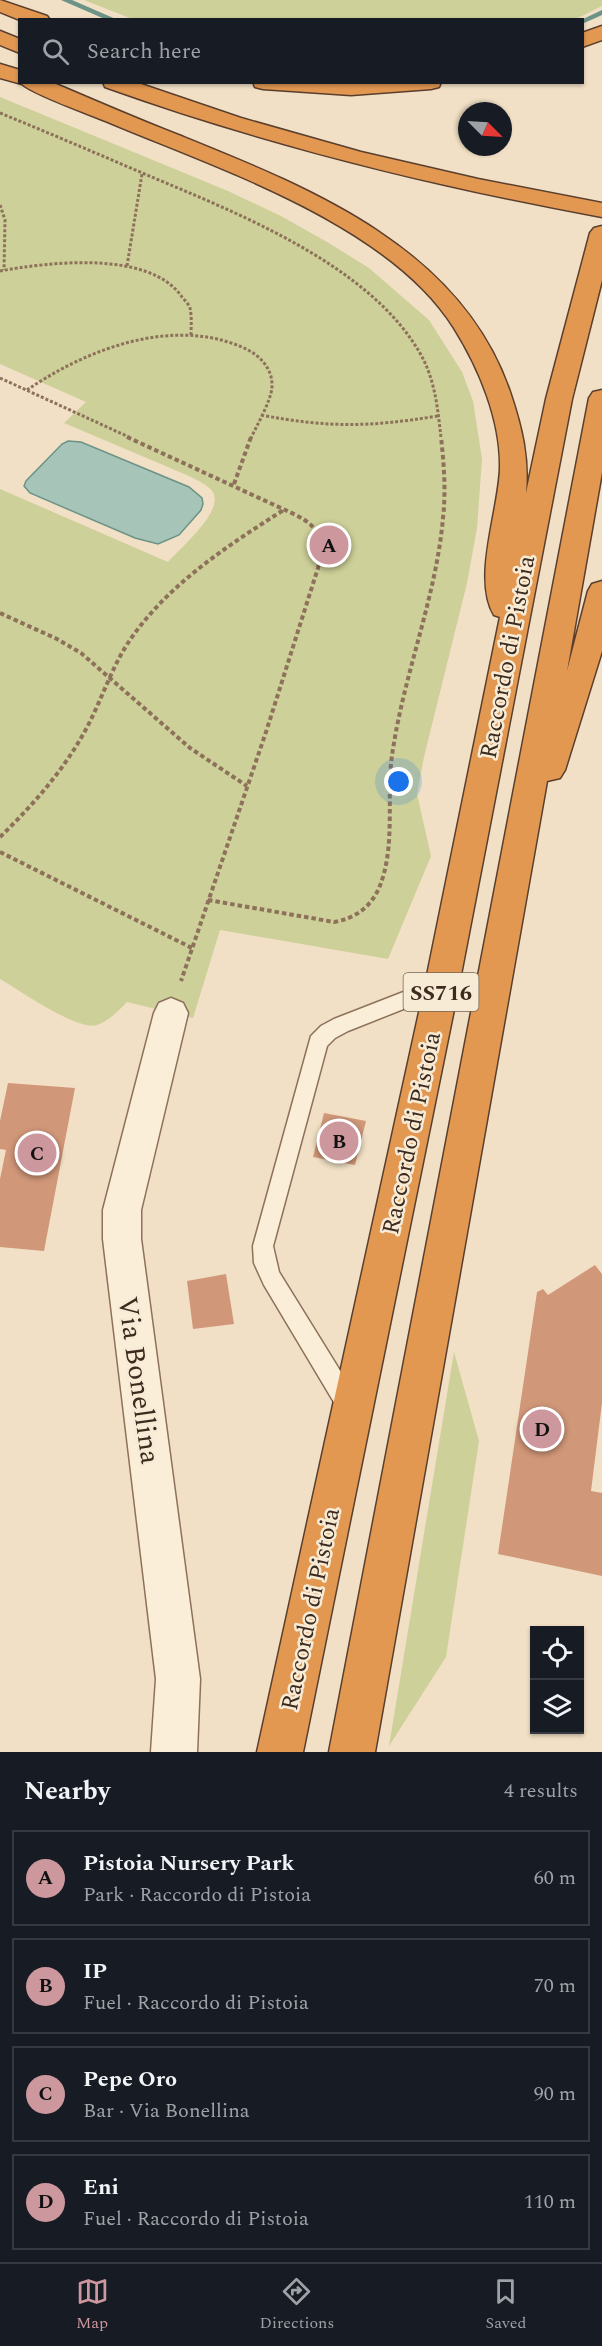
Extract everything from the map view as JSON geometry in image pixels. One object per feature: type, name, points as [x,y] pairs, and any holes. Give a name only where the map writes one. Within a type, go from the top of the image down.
[{"type":"highway","points":[[0,5],[35,18]]},
{"type":"highway","points":[[584,40],[602,32]]},
{"type":"highway","points":[[0,37],[18,47]]},
{"type":"highway","points":[[0,42],[18,47]]},
{"type":"highway","points":[[0,70],[18,77]]},
{"type":"highway","points":[[36,84],[302,195],[365,232],[392,251],[440,293],[477,341],[491,368],[509,429],[515,464],[513,497],[500,573],[507,650]]},
{"type":"highway","points":[[119,84],[213,118],[322,149],[428,175],[602,210]]},
{"type":"highway","points":[[292,84],[351,88],[404,84]]},
{"type":"highway","name":"Raccordo di Pistoia","points":[[280,1752],[442,985],[507,650],[559,399],[602,233]]},
{"type":"highway","name":"Raccordo di Pistoia","points":[[352,1752],[511,880],[602,398]]},
{"type":"highway","points":[[511,880],[572,702],[602,591]]},
{"type":"street","name":"Via Bonellina","points":[[171,1013],[126,1191],[121,1224],[126,1280],[178,1678],[174,1752]]},
{"type":"lane","points":[[352,1410],[271,1278],[265,1263],[263,1246],[318,1042],[328,1032],[341,1025],[442,985]]},
{"type":"path","points":[[0,113],[206,200],[307,250],[348,278],[393,319],[417,347],[431,373],[445,488],[443,528],[392,747],[388,792],[388,841],[385,866],[378,890],[360,913],[350,919],[334,922],[208,900]]},
{"type":"path","points":[[127,266],[142,174]]},
{"type":"path","points":[[0,204],[5,220],[2,270],[55,263],[127,266],[151,273],[176,288],[192,311],[194,322],[191,336]]},
{"type":"path","points":[[27,390],[47,375],[87,356],[132,343],[191,336],[233,343],[261,357],[272,377],[272,389],[234,484]]},
{"type":"path","points":[[0,378],[285,508],[310,522],[318,531],[322,551],[171,1013]]},
{"type":"path","points":[[261,415],[309,424],[343,426],[391,423],[438,416]]},
{"type":"path","points":[[0,837],[43,793],[66,764],[100,703],[130,640],[150,613],[177,586],[285,508]]},
{"type":"path","points":[[0,613],[57,639],[81,653],[190,748],[247,786]]},
{"type":"path","points":[[0,852],[192,948]]},
{"type":"green space","points":[[84,0],[602,0],[602,6],[578,18],[130,18]]},
{"type":"green space","points":[[0,97],[228,191],[281,216],[327,242],[369,268],[429,320],[462,372],[473,401],[482,459],[477,528],[467,583],[417,794],[431,856],[388,959],[220,930],[193,1018],[127,1002],[117,1012],[97,1025],[76,1022],[63,1016],[0,979],[0,489],[168,562],[207,519],[215,500],[211,489],[195,479],[64,423],[86,402],[0,364]]},
{"type":"green space","points":[[454,1352],[479,1441],[446,1657],[389,1746]]},
{"type":"shaded area","points":[[68,441],[81,442],[189,487],[202,498],[201,510],[179,535],[158,544],[135,538],[30,493],[24,486],[26,481],[62,444]]},
{"type":"building","points":[[8,1083],[75,1088],[44,1251],[0,1247],[0,1179],[6,1150],[0,1149],[0,1121]]},
{"type":"building","points":[[324,1113],[366,1121],[355,1165],[313,1157]]},
{"type":"building","points":[[595,1265],[602,1274],[602,1403],[591,1491],[602,1493],[602,1576],[498,1554],[537,1292],[543,1289],[548,1295]]},
{"type":"building","points":[[226,1274],[234,1324],[193,1329],[187,1281]]},
{"type":"waterway","points":[[65,0],[110,18]]},
{"type":"waterway","points":[[584,21],[602,12]]},
{"type":"place","name":"Pistoia Nursery Park","points":[[329,545]]},
{"type":"place","name":"IP","points":[[339,1141]]},
{"type":"place","name":"Pepe Oro","points":[[37,1153]]},
{"type":"place","name":"Eni","points":[[542,1429]]}]
